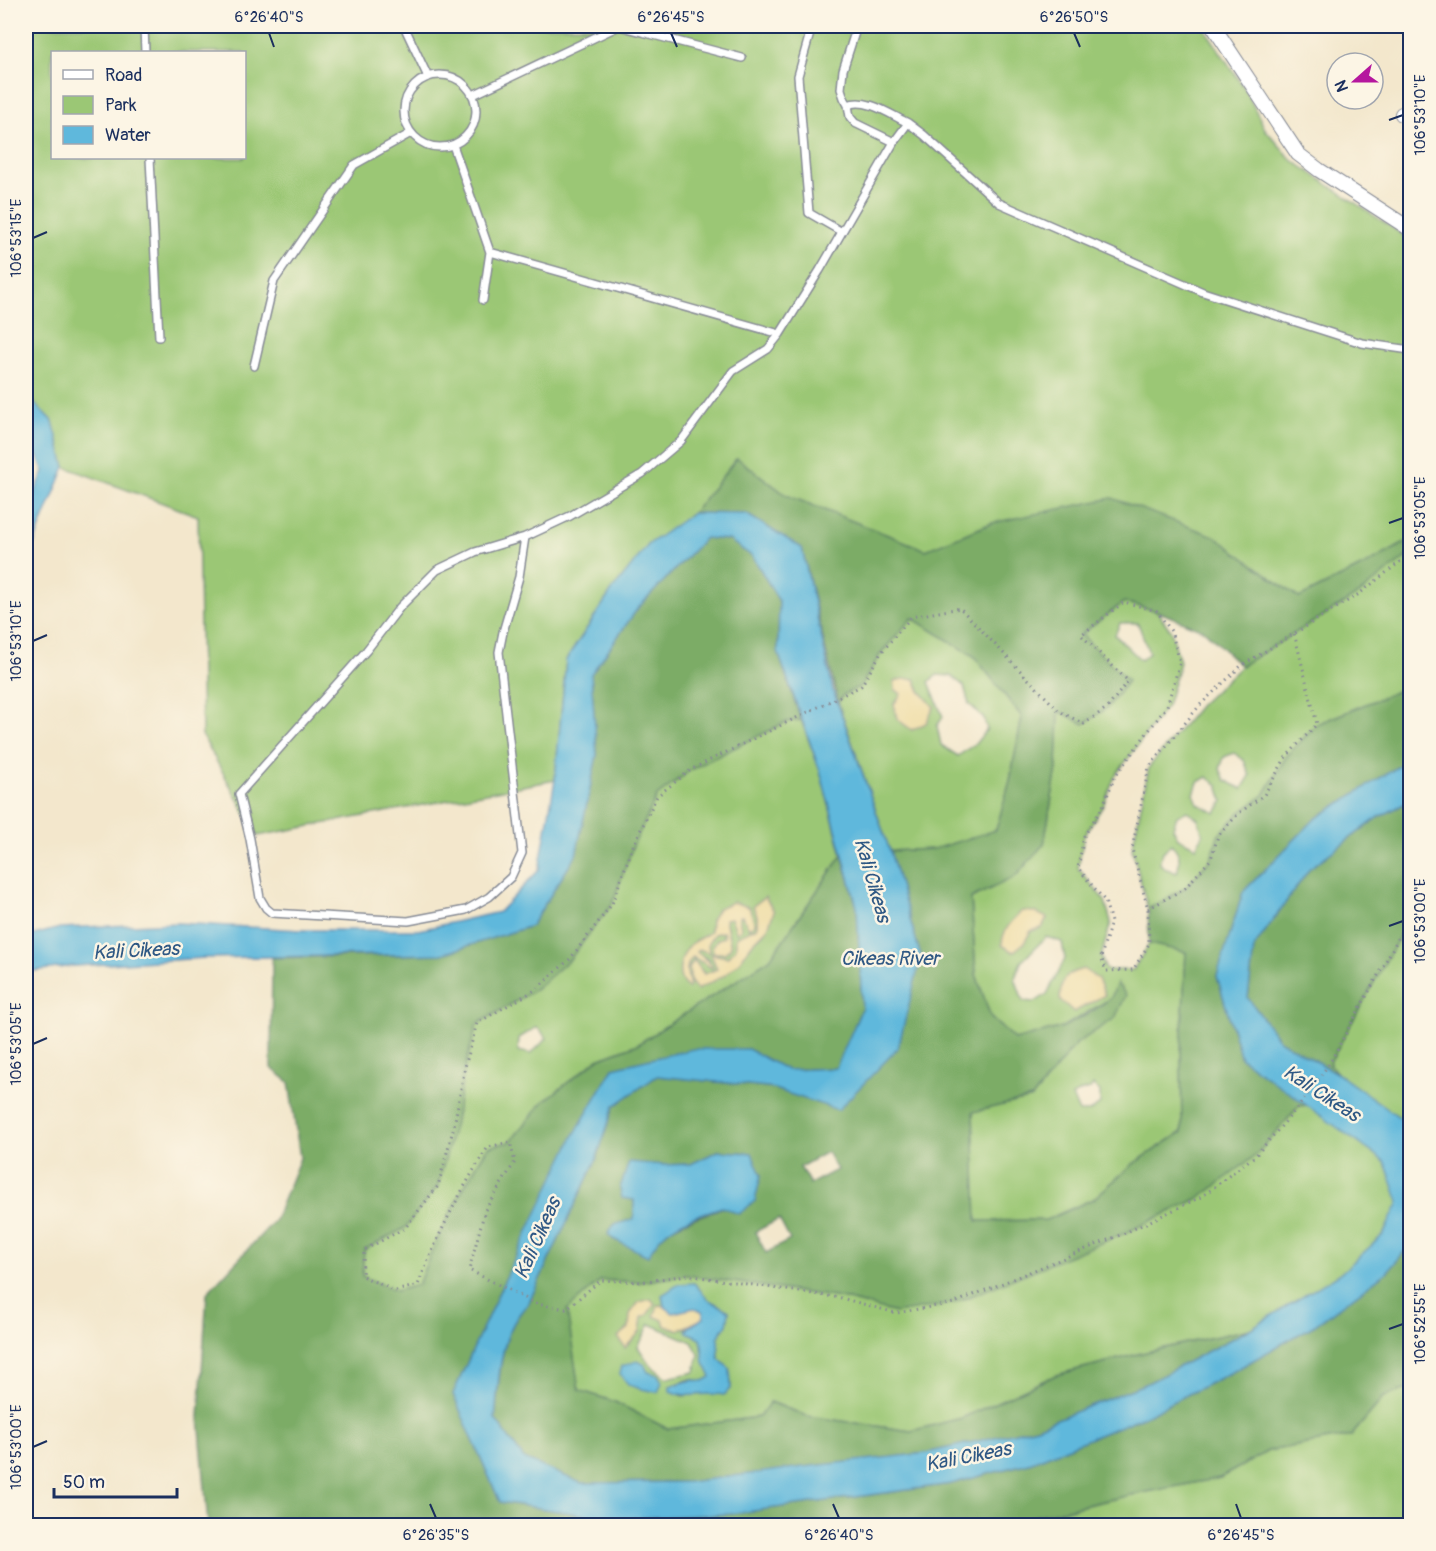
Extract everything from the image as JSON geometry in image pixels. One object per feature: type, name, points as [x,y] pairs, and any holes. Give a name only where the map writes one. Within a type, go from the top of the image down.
[{"type":"street","points":[[1213,26],[1298,154],[1410,229]]},
{"type":"lane","points":[[144,26],[145,51]]},
{"type":"lane","points":[[404,26],[428,77]]},
{"type":"lane","points":[[473,95],[619,26],[742,58]]},
{"type":"lane","points":[[813,26],[798,76],[809,213],[842,232]]},
{"type":"lane","points":[[856,26],[843,70],[841,89],[850,117],[855,123],[894,142]]},
{"type":"lane","points":[[441,75],[454,77],[473,95],[477,107],[474,124],[464,139],[453,145],[430,146],[420,141],[411,133],[405,120],[404,107],[408,94],[416,84],[428,77],[441,75]]},
{"type":"lane","points":[[848,105],[856,102],[869,104],[908,123],[999,202],[1203,291],[1362,343],[1410,350]]},
{"type":"lane","points":[[525,537],[519,577],[502,632],[499,652],[522,853],[511,877],[489,897],[465,910],[408,921],[272,913],[260,898],[250,839],[238,794],[366,651],[400,607],[437,570],[476,552],[525,537],[570,516],[642,474],[681,441],[734,371],[768,349],[780,334],[894,142],[908,123]]},
{"type":"lane","points":[[254,366],[274,281],[354,165],[411,133]]},
{"type":"lane","points":[[453,145],[490,252],[483,300]]},
{"type":"lane","points":[[150,159],[159,338]]},
{"type":"lane","points":[[490,252],[780,334]]},
{"type":"path","points":[[1410,554],[1359,594],[1241,666],[1200,705],[1149,767],[1132,849],[1148,909],[1149,944],[1133,970],[1106,970],[1101,957],[1111,922],[1105,901],[1078,868],[1084,836],[1104,806],[1115,776],[1167,706],[1180,662],[1171,632],[1157,611],[1124,602],[1081,634],[1128,681],[1108,707],[1083,724],[1059,711],[960,608],[911,617],[881,653],[861,686],[692,770],[657,796],[633,846],[612,904],[570,959],[535,990],[477,1023],[438,1186],[405,1228],[364,1250],[362,1276],[396,1291],[418,1285],[435,1242],[477,1164],[488,1147],[510,1142],[515,1162],[485,1210],[469,1270],[537,1304],[567,1309],[601,1280],[641,1282],[686,1275],[841,1298],[896,1313],[954,1303],[1125,1233],[1201,1197],[1256,1155],[1299,1106],[1329,1064],[1410,917]]},
{"type":"path","points":[[1148,909],[1185,888],[1211,859],[1218,836],[1239,813],[1264,795],[1286,757],[1317,724],[1294,633]]},
{"type":"green space","points":[[26,26],[1203,26],[1245,89],[1265,129],[1292,160],[1410,240],[1410,540],[1371,562],[1299,598],[1213,536],[992,523],[926,550],[786,495],[737,458],[693,513],[649,544],[611,592],[566,660],[555,780],[258,836],[202,735],[198,516],[65,467],[53,422],[26,395]]},
{"type":"green space","points":[[737,458],[786,495],[926,550],[992,523],[1112,498],[1214,536],[1299,598],[1410,540],[1410,554],[1359,594],[1241,666],[1205,631],[1157,611],[1124,602],[1081,634],[1128,681],[1108,707],[1084,724],[1059,711],[1057,768],[1044,844],[1015,877],[971,898],[976,974],[991,1018],[1015,1040],[1063,1027],[1088,1014],[1111,998],[1117,983],[1126,995],[1115,1018],[1076,1044],[1032,1098],[973,1112],[977,1221],[1046,1220],[1093,1199],[1133,1164],[1182,1132],[1181,1051],[1186,952],[1149,944],[1148,909],[1185,888],[1211,859],[1218,836],[1239,813],[1264,795],[1286,757],[1317,724],[1410,686],[1410,759],[1315,819],[1243,892],[1217,976],[1241,1058],[1307,1105],[1299,1106],[1256,1155],[1201,1197],[1125,1233],[954,1303],[896,1313],[841,1298],[686,1275],[641,1282],[601,1280],[567,1310],[579,1390],[615,1402],[668,1429],[759,1417],[770,1402],[807,1416],[911,1431],[962,1418],[1056,1375],[1250,1329],[1150,1382],[1037,1427],[927,1453],[688,1482],[581,1483],[524,1459],[495,1419],[502,1358],[511,1329],[528,1304],[596,1160],[614,1106],[657,1076],[768,1087],[838,1109],[921,957],[890,851],[934,849],[996,830],[1010,781],[1022,717],[974,656],[912,618],[881,653],[861,686],[843,695],[838,702],[802,548],[746,514],[693,513]],"holes":[[[718,1151],[751,1153],[761,1175],[726,1205],[671,1229],[655,1244],[648,1255],[613,1239],[608,1234],[614,1225],[634,1219],[634,1200],[664,1165],[691,1164]],[[827,1152],[837,1170],[810,1184],[800,1167]],[[779,1219],[790,1240],[766,1253],[755,1232]]]},
{"type":"green space","points":[[705,538],[729,540],[753,557],[779,601],[778,652],[801,720],[786,722],[692,769],[657,796],[633,846],[612,904],[570,959],[535,990],[477,1024],[438,1186],[405,1228],[364,1250],[362,1276],[396,1291],[418,1285],[450,1214],[488,1147],[510,1142],[543,1102],[598,1059],[638,1044],[770,959],[842,855],[857,907],[862,1008],[837,1068],[787,1070],[748,1049],[613,1068],[500,1290],[453,1394],[500,1502],[610,1519],[731,1514],[951,1484],[1032,1462],[1145,1416],[1234,1371],[1315,1325],[1388,1271],[1410,1245],[1410,1388],[1384,1397],[1351,1436],[1268,1451],[1220,1478],[995,1525],[208,1525],[199,1417],[207,1293],[275,1220],[300,1158],[289,1082],[271,1068],[272,958],[442,954],[531,926],[576,855],[597,755],[591,674],[638,608]]},
{"type":"green space","points":[[1410,554],[1410,686],[1317,724],[1286,757],[1264,795],[1239,813],[1218,836],[1211,859],[1185,888],[1148,909],[1132,849],[1149,767],[1200,705],[1241,666],[1359,594]],"holes":[[[1234,753],[1244,760],[1250,776],[1242,789],[1225,780],[1220,769],[1224,757]],[[1207,777],[1218,785],[1223,801],[1216,813],[1198,804],[1194,794],[1198,782]],[[1187,811],[1198,819],[1203,835],[1196,847],[1178,838],[1173,828],[1177,816]],[[1171,844],[1177,851],[1179,861],[1177,873],[1164,868],[1159,862],[1163,852]]]},
{"type":"green space","points":[[1124,602],[1157,611],[1171,631],[1180,662],[1167,706],[1115,776],[1103,806],[1084,836],[1078,868],[1105,901],[1111,922],[1101,957],[1106,970],[1133,970],[1149,944],[1186,952],[1181,1051],[1182,1132],[1133,1164],[1093,1199],[1046,1220],[976,1221],[973,1112],[1032,1098],[1076,1044],[1115,1018],[1111,998],[1063,1027],[1015,1040],[991,1018],[976,974],[971,898],[1015,877],[1044,844],[1057,768],[1059,711],[1081,635]],"holes":[[[1120,623],[1138,623],[1149,653],[1141,660],[1115,635]],[[1046,937],[1062,942],[1065,959],[1047,994],[1035,1002],[1023,1001],[1015,978],[1021,962]],[[1093,1085],[1100,1091],[1100,1104],[1089,1112],[1079,1112],[1072,1096],[1090,1089]]]},
{"type":"green space","points":[[911,617],[974,656],[1022,717],[1010,781],[996,830],[934,849],[890,851],[838,702],[843,695],[861,686],[881,653]],"holes":[[[937,675],[951,676],[964,686],[969,704],[983,717],[987,729],[976,743],[958,756],[941,745],[937,726],[943,717],[929,682]],[[915,679],[920,691],[934,707],[894,704]]]},
{"type":"green space","points":[[801,720],[820,771],[842,855],[770,959],[638,1044],[598,1059],[543,1102],[510,1142],[488,1147],[450,1214],[418,1285],[396,1291],[362,1276],[364,1250],[405,1228],[465,1067],[477,1023],[535,990],[570,959],[612,904],[633,846],[657,796],[692,769],[786,722]],"holes":[[[749,907],[749,928],[742,916],[725,919],[731,947],[723,932],[714,934],[708,944],[699,948],[697,952],[709,960],[711,967],[693,957],[688,962],[686,971],[687,948],[710,932],[711,920]],[[757,916],[768,929],[752,944],[740,961],[691,982],[694,960],[704,974],[717,969],[712,955],[728,957],[757,927]],[[537,1027],[547,1038],[531,1054],[518,1051],[519,1038]]]},
{"type":"green space","points":[[1410,801],[1410,917],[1329,1064],[1338,1074],[1279,1040],[1248,998],[1254,947],[1310,868],[1379,817]]},
{"type":"green space","points":[[1410,917],[1410,1115],[1402,1119],[1338,1074],[1329,1064]]},
{"type":"green space","points":[[1307,1105],[1385,1162],[1400,1202],[1383,1235],[1341,1273],[1250,1329],[1056,1375],[962,1418],[911,1431],[807,1416],[771,1402],[759,1417],[668,1429],[615,1402],[579,1390],[566,1309],[601,1280],[641,1282],[686,1275],[841,1298],[896,1313],[1043,1265],[1125,1233],[1256,1155],[1299,1106]],"holes":[[[694,1283],[709,1300],[729,1311],[727,1325],[718,1339],[719,1359],[730,1369],[731,1388],[714,1393],[682,1396],[670,1386],[690,1379],[704,1381],[712,1377],[704,1363],[701,1338],[687,1332],[689,1327],[679,1330],[665,1326],[658,1305],[664,1306],[662,1296]],[[650,1324],[692,1342],[699,1354],[695,1372],[667,1378],[650,1365],[638,1347]]]},
{"type":"green space","points":[[1410,1388],[1410,1525],[995,1526],[1131,1495],[1220,1478],[1268,1451],[1351,1436],[1384,1397]]},
{"type":"sand","points":[[915,679],[920,691],[934,707],[926,723],[912,730],[897,719],[894,704],[901,694],[895,689],[894,681]]},
{"type":"sand","points":[[765,897],[774,911],[768,928],[725,975],[697,990],[691,982],[689,968],[694,960],[704,974],[717,969],[711,954],[728,957],[736,948],[736,937],[757,927],[757,916],[753,906]]},
{"type":"sand","points":[[733,902],[749,907],[755,924],[749,928],[742,916],[739,917],[741,929],[737,933],[731,918],[725,919],[731,947],[725,953],[714,953],[712,947],[718,939],[724,937],[723,932],[714,934],[708,944],[709,953],[699,949],[697,952],[712,965],[712,968],[693,957],[687,967],[690,986],[688,988],[681,979],[680,973],[681,961],[686,950],[692,943],[710,932],[711,920],[718,908]]},
{"type":"sand","points":[[1022,911],[1035,912],[1047,918],[1042,928],[1031,931],[1024,943],[1013,952],[1002,945],[1002,940],[1008,926]]},
{"type":"sand","points":[[1083,969],[1098,979],[1105,995],[1074,1012],[1060,1000],[1061,987],[1067,976]]},
{"type":"sand","points":[[651,1299],[655,1304],[647,1315],[642,1317],[640,1332],[625,1348],[618,1337],[629,1328],[630,1314],[639,1302]]},
{"type":"sand","points":[[658,1305],[664,1306],[673,1313],[694,1308],[702,1310],[704,1318],[679,1330],[665,1326],[663,1320],[654,1316]]},
{"type":"water","points":[[26,395],[53,422],[65,467],[26,562],[26,513],[44,471],[26,433]]},
{"type":"water","name":"Cikeas River","points":[[693,513],[746,514],[802,548],[833,690],[890,851],[921,957],[898,1048],[838,1110],[768,1087],[657,1076],[614,1106],[596,1160],[528,1304],[518,1316],[505,1343],[499,1373],[495,1419],[524,1459],[581,1483],[688,1482],[927,1453],[1037,1427],[1150,1382],[1250,1329],[1341,1273],[1383,1235],[1399,1202],[1385,1162],[1241,1058],[1217,976],[1243,892],[1315,819],[1410,759],[1410,801],[1379,817],[1310,868],[1254,947],[1248,998],[1279,1040],[1338,1074],[1402,1119],[1410,1129],[1410,1245],[1388,1271],[1315,1325],[1234,1371],[1145,1416],[1032,1462],[951,1484],[731,1514],[610,1519],[500,1502],[453,1394],[574,1135],[613,1068],[693,1049],[748,1049],[787,1070],[836,1068],[862,1008],[857,907],[820,771],[778,652],[779,601],[753,557],[729,540],[705,538],[638,608],[591,674],[597,755],[576,855],[531,926],[442,954],[205,958],[74,966],[26,972],[26,937],[60,928],[178,923],[301,930],[419,930],[499,912],[539,870],[555,780],[566,660],[611,592],[649,544]]},
{"type":"water","points":[[718,1151],[752,1153],[761,1175],[755,1201],[739,1214],[722,1207],[689,1218],[662,1236],[648,1256],[613,1239],[608,1234],[614,1225],[634,1219],[634,1200],[622,1198],[620,1188],[629,1162],[664,1165],[691,1164]]},
{"type":"water","points":[[694,1283],[709,1300],[729,1311],[727,1325],[718,1339],[719,1359],[730,1369],[731,1388],[724,1395],[684,1395],[670,1391],[670,1386],[689,1381],[704,1381],[711,1377],[704,1363],[701,1338],[686,1332],[689,1327],[704,1318],[702,1311],[694,1308],[673,1313],[664,1306],[662,1295],[679,1284]]},
{"type":"water","points":[[637,1361],[644,1364],[648,1372],[658,1375],[662,1382],[658,1392],[629,1385],[620,1374],[622,1366]]},
{"type":"water label","name":"Kali Cikeas","points":[[873,880]]},
{"type":"water label","name":"Kali Cikeas","points":[[136,950]]},
{"type":"water label","name":"Kali Cikeas","points":[[1322,1093]]},
{"type":"water label","name":"Kali Cikeas","points":[[537,1238]]},
{"type":"water label","name":"Kali Cikeas","points":[[968,1456]]}]
